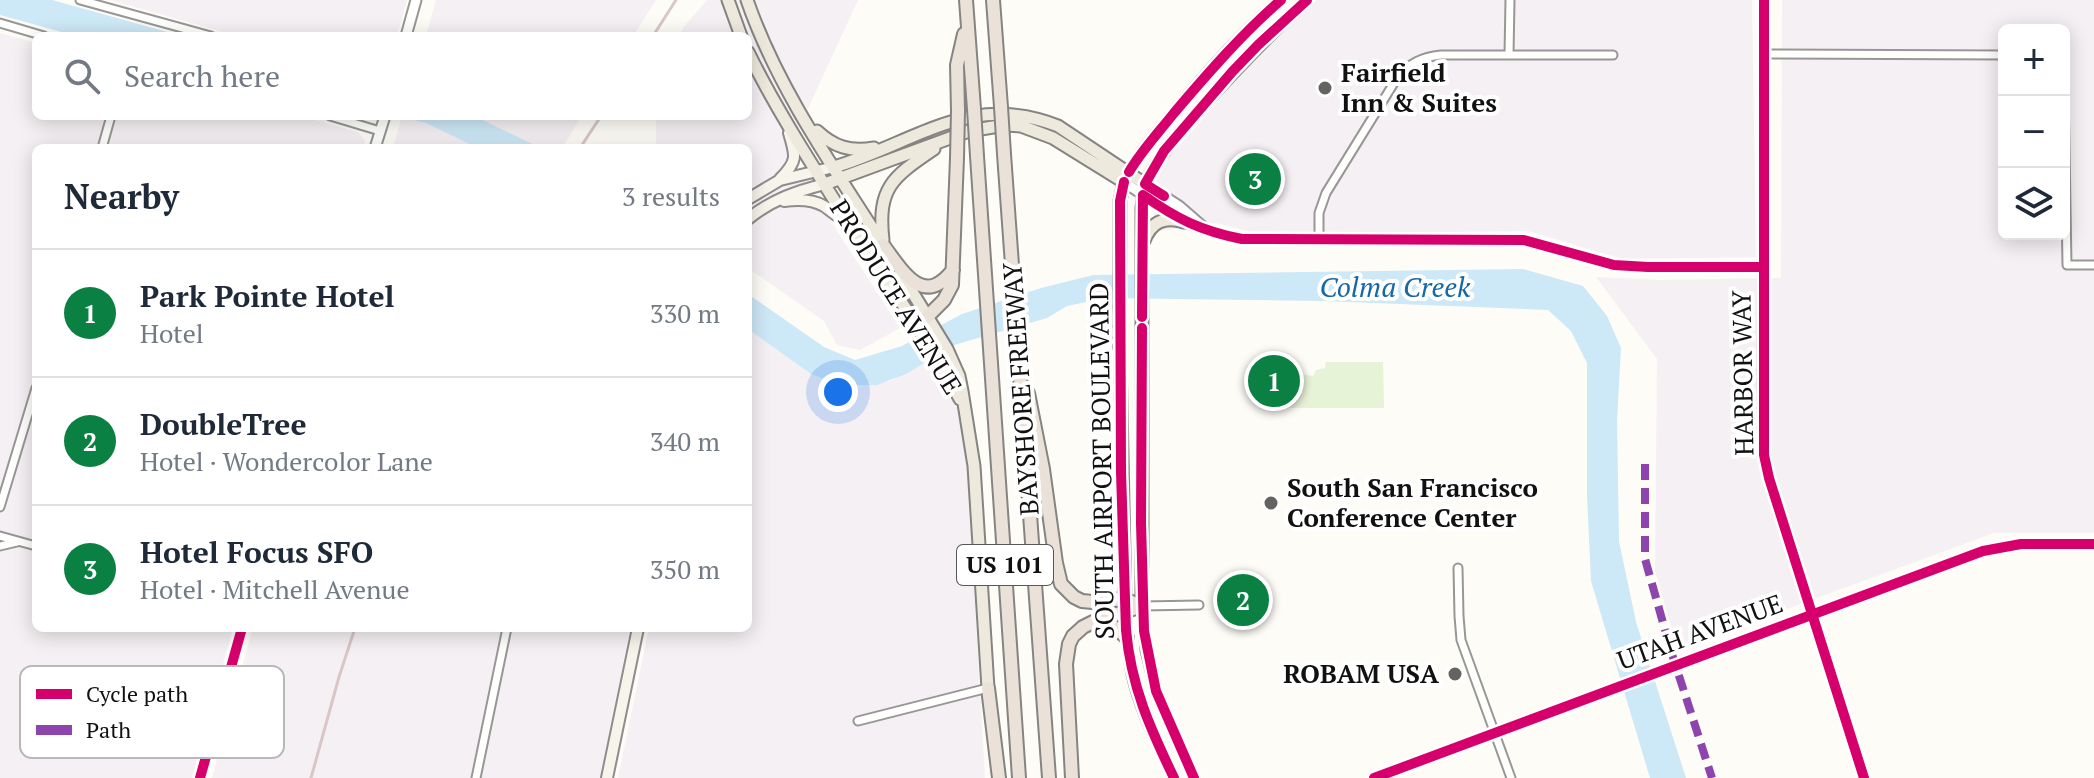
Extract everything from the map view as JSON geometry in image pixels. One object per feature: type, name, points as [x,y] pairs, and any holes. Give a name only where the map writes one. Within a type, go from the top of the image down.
[{"type":"highway","name":"BAYSHORE FREEWAY","points":[[966,0],[1019,778]]},
{"type":"highway","name":"BAYSHORE FREEWAY","points":[[993,0],[1049,778]]},
{"type":"highway","points":[[920,328],[930,320],[949,293],[953,270],[957,65],[967,19]]},
{"type":"highway","points":[[883,245],[914,283],[936,285],[953,270]]},
{"type":"highway","points":[[1017,343],[1043,469],[1061,584],[1082,601],[1142,606]]},
{"type":"highway","points":[[1072,778],[1066,653],[1073,636],[1083,627],[1125,606]]},
{"type":"highway","points":[[1093,622],[1116,628],[1127,638]]},
{"type":"highway","points":[[988,688],[999,778]]},
{"type":"main road","points":[[728,0],[740,32]]},
{"type":"main road","points":[[747,0],[764,44],[798,109],[818,133],[840,147],[862,150],[894,144]]},
{"type":"main road","points":[[1126,177],[1143,151],[1204,77],[1281,0]]},
{"type":"main road","points":[[752,197],[780,180],[834,167],[951,121],[1007,113],[1058,126],[1144,190],[1164,151],[1232,72],[1307,0]]},
{"type":"main road","name":"PRODUCE AVENUE","points":[[752,60],[788,127],[848,221],[920,328],[942,353]]},
{"type":"main road","name":"PRODUCE AVENUE","points":[[798,109],[930,320],[966,411],[974,466],[988,688]]},
{"type":"main road","points":[[752,216],[769,204],[794,193],[988,126],[1021,126],[1037,131],[1126,177]]},
{"type":"main road","points":[[780,180],[795,161],[788,127]]},
{"type":"main road","points":[[883,245],[881,211],[887,190],[903,171],[949,138]]},
{"type":"main road","name":"SOUTH AIRPORT BOULEVARD","points":[[1125,606],[1120,201],[1126,177]]},
{"type":"main road","name":"SOUTH AIRPORT BOULEVARD","points":[[1142,606],[1144,190]]},
{"type":"main road","points":[[769,204],[812,201],[823,205],[838,219],[848,221]]},
{"type":"main road","points":[[1142,252],[1149,229],[1155,224],[1164,219],[1184,222]]},
{"type":"main road","points":[[607,778],[637,632]]},
{"type":"street","points":[[80,0],[196,32]]},
{"type":"street","points":[[407,32],[416,0]]},
{"type":"street","points":[[1509,55],[1510,0]]},
{"type":"street","name":"HARBOR WAY","points":[[1764,0],[1764,455],[1864,778]]},
{"type":"street","points":[[0,23],[32,32]]},
{"type":"street","points":[[1764,54],[1998,55]]},
{"type":"street","points":[[1319,240],[1319,213],[1326,193],[1389,91],[1405,69],[1415,62],[1441,55],[1613,55]]},
{"type":"street","points":[[2064,96],[2067,265],[2094,265]]},
{"type":"street","points":[[103,144],[110,120]]},
{"type":"street","points":[[343,120],[380,131]]},
{"type":"street","points":[[376,144],[383,120]]},
{"type":"street","points":[[1144,190],[1184,222],[1224,235],[1251,239],[1524,240],[1614,265],[1764,267]]},
{"type":"street","points":[[1144,190],[1179,206],[1208,230]]},
{"type":"street","points":[[0,507],[32,401]]},
{"type":"street","points":[[0,536],[32,545]]},
{"type":"street","points":[[0,546],[19,542]]},
{"type":"street","name":"UTAH AVENUE","points":[[1374,778],[1992,548],[2021,544],[2094,544]]},
{"type":"street","points":[[1458,568],[1461,640],[1511,778]]},
{"type":"street","points":[[1142,606],[1199,605]]},
{"type":"street","name":"SOUTH AIRPORT BOULEVARD","points":[[1125,606],[1132,674],[1141,706],[1174,778]]},
{"type":"street","name":"SOUTH AIRPORT BOULEVARD","points":[[1142,606],[1146,650],[1156,691],[1194,778]]},
{"type":"street","points":[[231,666],[241,632]]},
{"type":"street","points":[[476,778],[506,632]]},
{"type":"street","points":[[858,721],[988,688]]},
{"type":"street","points":[[200,778],[206,758]]},
{"type":"shaded area","points":[[110,0],[407,0],[398,32],[224,32]]},
{"type":"shaded area","points":[[436,0],[656,0],[636,32],[427,32]]},
{"type":"shaded area","points":[[707,0],[858,0],[787,154],[900,328],[860,350],[837,345],[824,321],[752,271],[752,144],[656,144],[656,120],[752,120],[752,32],[682,32]]},
{"type":"shaded area","points":[[1317,0],[1752,0],[1756,257],[1622,259],[1528,231],[1260,234],[1216,223],[1153,232],[1157,171],[1248,67]]},
{"type":"shaded area","points":[[1782,0],[2094,0],[2094,533],[1994,533],[1678,649],[1655,571],[1657,359],[1596,277],[1658,280],[1781,278]]},
{"type":"shaded area","points":[[0,33],[32,42],[32,120],[314,120],[358,132],[365,141],[364,144],[32,144],[32,632],[232,632],[223,666],[20,666],[20,758],[197,758],[192,778],[0,778]]},
{"type":"shaded area","points":[[401,120],[580,120],[564,144],[394,144]]},
{"type":"shaded area","points":[[752,332],[811,374],[843,386],[860,387],[891,381],[933,357],[960,414],[968,480],[985,778],[618,778],[648,632],[752,632]]},
{"type":"shaded area","points":[[252,632],[629,632],[601,778],[212,778],[217,758],[284,758],[284,666],[243,666]]},
{"type":"green space","points":[[1326,362],[1383,362],[1384,408],[1290,408],[1294,388],[1301,388],[1301,374],[1313,376],[1316,370],[1325,368]]},
{"type":"water","points":[[0,0],[52,0],[168,32],[62,32],[0,15]]},
{"type":"water","points":[[414,120],[482,120],[533,144],[470,144]]},
{"type":"water","name":"Colma Creek","points":[[1523,269],[1583,286],[1607,316],[1621,348],[1617,420],[1619,541],[1636,622],[1686,778],[1650,778],[1591,581],[1587,496],[1587,363],[1571,331],[1548,310],[1324,301],[1105,298],[1067,306],[1047,318],[954,345],[906,374],[877,385],[843,386],[811,374],[752,332],[752,297],[824,347],[855,360],[902,346],[962,314],[1093,275]]},
{"type":"railway","points":[[656,32],[676,0]]},
{"type":"railway","points":[[583,144],[598,120]]},
{"type":"railway","points":[[311,778],[354,632]]},
{"type":"marked path","points":[[1645,464],[1645,559],[1712,778]]},
{"type":"cycle path","points":[[1129,172],[1200,83],[1281,0]]},
{"type":"cycle path","points":[[1164,196],[1145,184],[1164,151],[1232,72],[1307,0]]},
{"type":"cycle path","points":[[1764,0],[1764,455],[1864,778]]},
{"type":"cycle path","points":[[1124,182],[1120,201],[1121,472],[1126,630],[1132,670],[1143,706],[1174,778]]},
{"type":"cycle path","points":[[1143,195],[1190,223],[1242,239],[1524,240],[1614,265],[1764,267]]},
{"type":"cycle path","points":[[1142,317],[1143,195]]},
{"type":"cycle path","points":[[1142,328],[1144,631],[1156,691],[1194,778]]},
{"type":"cycle path","points":[[1374,778],[1983,551],[2021,544],[2094,544]]},
{"type":"cycle path","points":[[231,666],[241,632]]},
{"type":"cycle path","points":[[200,778],[206,758]]},
{"type":"place","name":"Fairfield Inn & Suites","points":[[1325,88]]},
{"type":"place","name":"Hotel Focus SFO","points":[[1255,179]]},
{"type":"place","name":"Park Pointe Hotel","points":[[1274,381]]},
{"type":"place","name":"South San Francisco Conference Center","points":[[1271,503]]},
{"type":"place","name":"DoubleTree","points":[[1243,600]]},
{"type":"place","name":"ROBAM USA","points":[[1455,674]]}]
